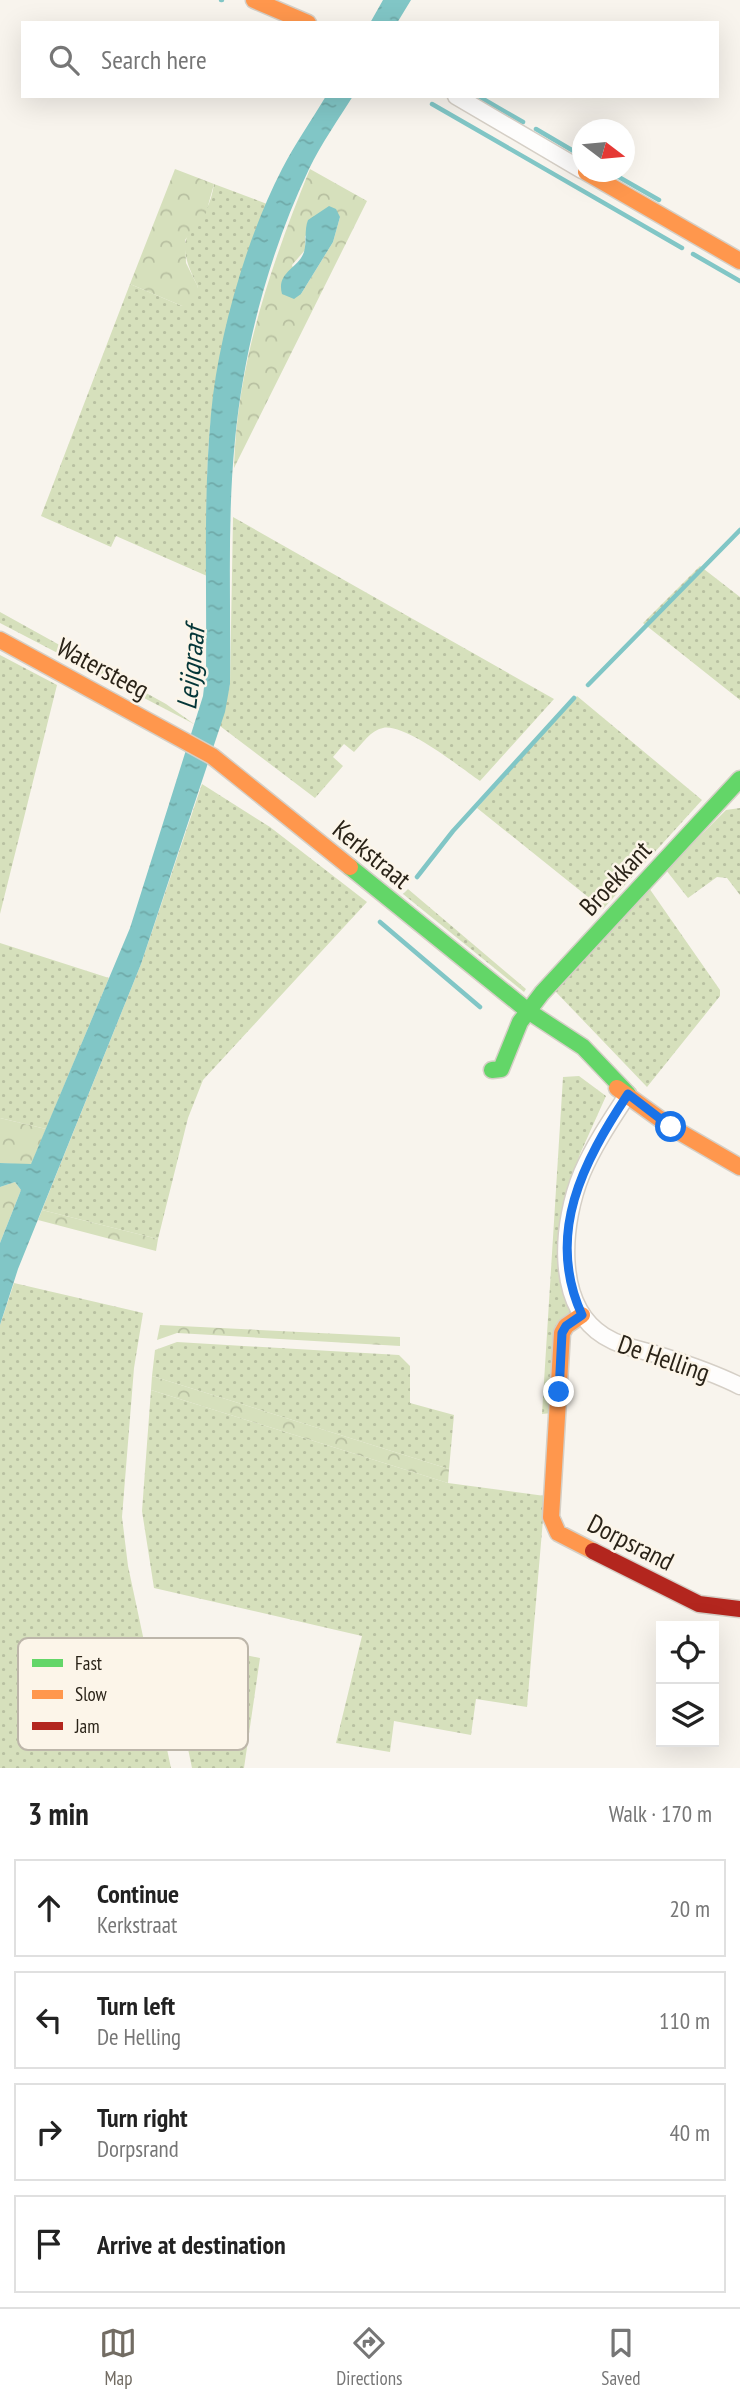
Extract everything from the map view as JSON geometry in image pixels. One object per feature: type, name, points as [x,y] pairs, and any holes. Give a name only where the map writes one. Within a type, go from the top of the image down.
[{"type":"street","points":[[254,0],[304,21]]},
{"type":"street","points":[[459,98],[572,164]]},
{"type":"street","points":[[603,182],[740,261]]},
{"type":"street","name":"Watersteeg","points":[[0,640],[183,738]]},
{"type":"street","name":"Kerkstraat","points":[[183,738],[212,756],[528,1011],[548,1021],[585,1050],[628,1094],[671,1127],[740,1167]]},
{"type":"street","name":"Broekkant","points":[[528,1011],[734,797],[740,779]]},
{"type":"street","points":[[492,1070],[500,1069],[516,1030],[528,1011]]},
{"type":"street","name":"De Helling","points":[[628,1094],[593,1150],[581,1174],[571,1208],[566,1263],[572,1293],[582,1315],[603,1336],[627,1347],[663,1356],[740,1386]]},
{"type":"street","name":"Dorpsrand","points":[[582,1315],[566,1326],[562,1333],[551,1517],[558,1533],[699,1604],[740,1609]]},
{"type":"green space","points":[[175,169],[214,184],[206,213],[185,240],[186,263],[198,287],[191,304],[182,306],[130,284]]},
{"type":"green space","points":[[310,169],[367,201],[234,468],[242,390],[258,315],[282,241]],"holes":[[[340,217],[333,242],[301,294],[292,265],[305,250],[305,236]]]},
{"type":"green space","points":[[214,184],[267,204],[248,254],[233,306],[216,384],[208,451],[207,576],[116,536],[111,547],[41,516],[130,284],[182,306],[198,287],[185,251],[186,240],[210,202]]},
{"type":"green space","points":[[233,517],[554,699],[480,781],[418,739],[393,728],[383,728],[371,734],[354,752],[344,744],[333,757],[343,766],[315,798],[220,726],[230,684]]},
{"type":"green space","points":[[700,566],[740,597],[740,700],[643,623]]},
{"type":"green space","points":[[0,612],[166,704],[194,724],[0,623]]},
{"type":"green space","points":[[0,655],[57,685],[0,914]]},
{"type":"green space","points":[[577,696],[702,800],[603,909],[477,808]]},
{"type":"green space","points":[[202,784],[270,827],[367,902],[203,1080],[188,1118],[158,1239],[42,1210],[141,964]]},
{"type":"green space","points":[[740,808],[740,895],[727,878],[717,877],[688,898],[666,870],[726,810]]},
{"type":"green space","points":[[649,888],[720,990],[720,996],[647,1087],[555,991]]},
{"type":"green space","points":[[408,889],[526,989],[524,992],[403,894]]},
{"type":"green space","points":[[0,943],[109,978],[46,1129],[0,1118]]},
{"type":"green space","points":[[579,1076],[606,1096],[580,1154],[567,1196],[574,1309],[552,1413],[542,1414],[563,1077]]},
{"type":"green space","points":[[0,1118],[46,1129],[31,1165],[0,1163]]},
{"type":"green space","points":[[15,1182],[21,1190],[0,1243],[0,1187]]},
{"type":"green space","points":[[42,1210],[158,1239],[156,1251],[38,1220]]},
{"type":"green space","points":[[14,1283],[143,1313],[134,1368],[122,1517],[128,1566],[143,1638],[18,1638],[18,1750],[167,1750],[171,1768],[0,1768],[0,1325]]},
{"type":"green space","points":[[160,1325],[400,1337],[400,1346],[177,1333],[157,1340]]},
{"type":"green space","points":[[177,1342],[399,1355],[410,1366],[410,1403],[454,1415],[449,1469],[152,1376],[155,1350]]},
{"type":"green space","points":[[152,1376],[449,1469],[448,1483],[151,1390]]},
{"type":"green space","points":[[151,1390],[448,1483],[545,1496],[527,1707],[476,1699],[471,1735],[394,1721],[390,1752],[336,1743],[362,1636],[154,1588],[142,1511]]},
{"type":"green space","points":[[248,1655],[260,1658],[248,1740]]},
{"type":"green space","points":[[188,1750],[247,1750],[244,1768],[192,1768]]},
{"type":"water","points":[[383,0],[411,0],[398,21],[371,21]]},
{"type":"water","points":[[325,98],[352,98],[319,150],[295,201],[270,267],[252,336],[235,440],[230,531],[230,684],[225,712],[141,964],[18,1269],[0,1325],[0,1243],[21,1190],[15,1182],[0,1187],[0,1163],[31,1164],[130,928],[203,696],[206,670],[206,510],[209,446],[220,353],[236,289],[257,226],[282,169]]},
{"type":"water","points":[[329,206],[336,209],[340,217],[333,242],[301,294],[294,299],[282,294],[282,281],[304,252],[308,220]]},
{"type":"waterway","points":[[481,98],[523,122]]},
{"type":"waterway","points":[[432,104],[682,248]]},
{"type":"waterway","points":[[536,129],[572,150]]},
{"type":"waterway","points":[[628,182],[659,200]]},
{"type":"waterway","points":[[693,254],[740,281]]},
{"type":"waterway","points":[[588,685],[740,530]]},
{"type":"waterway","points":[[417,877],[453,831],[574,698]]},
{"type":"waterway","points":[[380,922],[480,1007]]},
{"type":"traffic: fast","points":[[492,1070],[501,1069],[520,1022],[542,993],[740,779]]},
{"type":"traffic: fast","points":[[350,867],[528,1011],[583,1047],[628,1094]]},
{"type":"traffic: slow","points":[[254,0],[303,21]]},
{"type":"traffic: slow","points":[[603,182],[740,261]]},
{"type":"traffic: slow","points":[[0,640],[212,756],[350,867]]},
{"type":"traffic: slow","points":[[617,1088],[671,1127],[740,1167]]},
{"type":"traffic: slow","points":[[582,1315],[566,1326],[562,1333],[551,1517],[558,1533],[593,1551]]},
{"type":"traffic: jam","points":[[593,1551],[699,1604],[740,1609]]},
{"type":"route","points":[[559,1392],[562,1333],[566,1326],[582,1315],[572,1293],[566,1263],[571,1208],[581,1174],[599,1138],[628,1094],[671,1127]]},
{"type":"water label","name":"Leijgraaf","points":[[190,668]]}]
